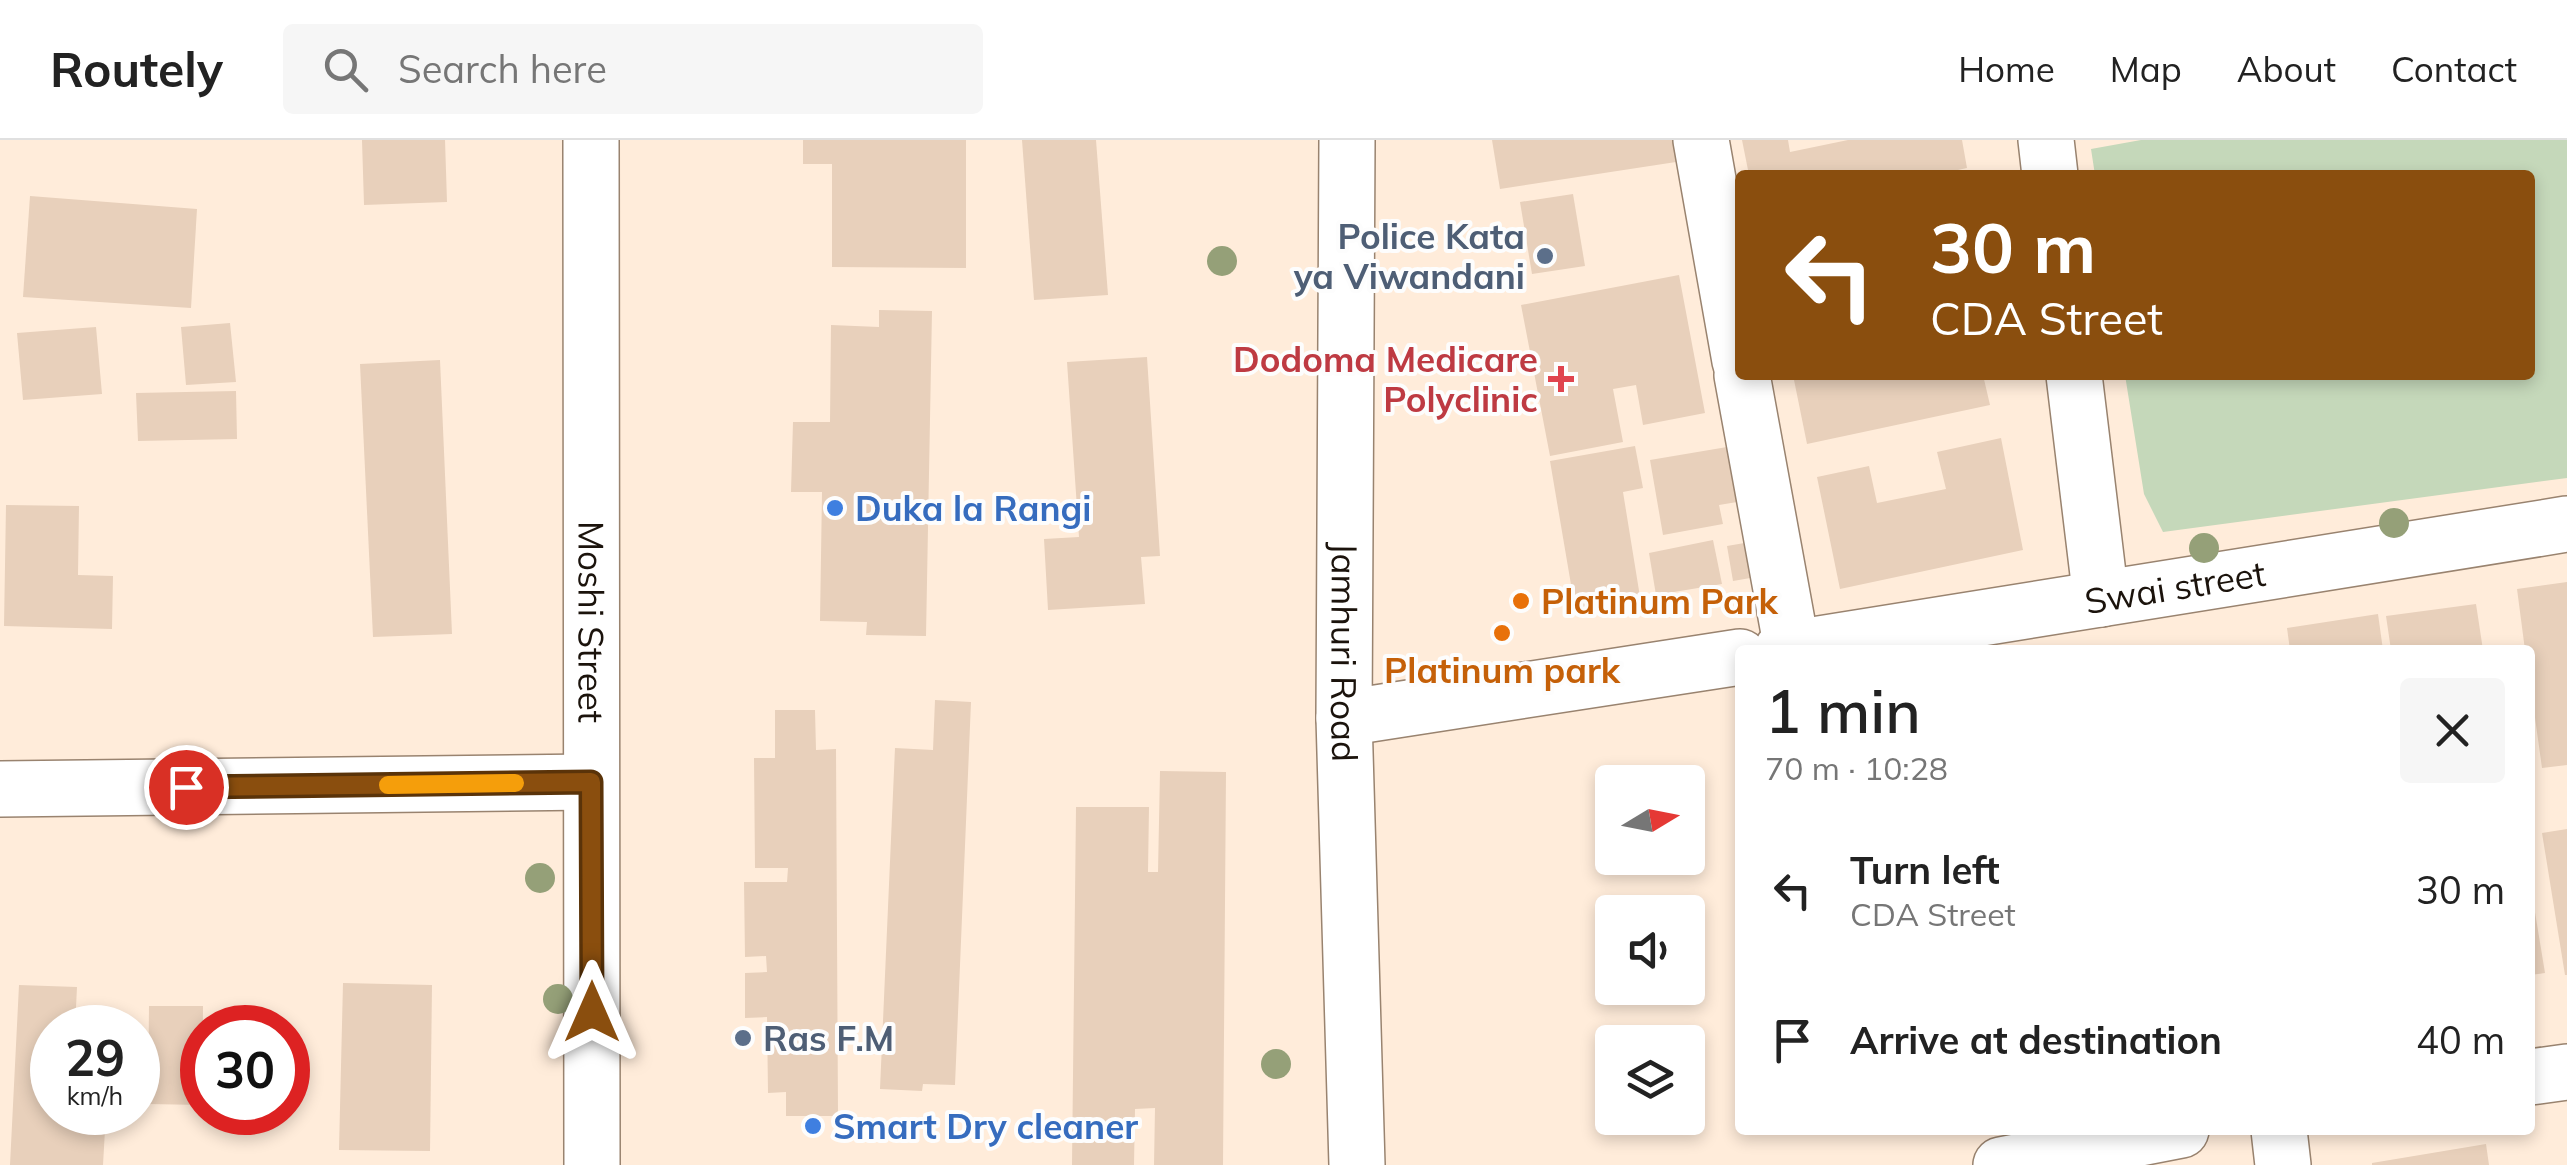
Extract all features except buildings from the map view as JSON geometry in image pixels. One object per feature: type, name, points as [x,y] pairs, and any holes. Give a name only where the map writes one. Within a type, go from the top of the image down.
[{"type":"street","name":"Moshi Street","points":[[591,140],[592,1165]]},
{"type":"street","name":"Jamhuri Road","points":[[1347,140],[1344,718],[1357,1165]]},
{"type":"street","points":[[1701,140],[1735,333]]},
{"type":"street","points":[[2046,140],[2049,170]]},
{"type":"street","points":[[1743,380],[1770,645]]},
{"type":"street","points":[[2075,380],[2100,599]]},
{"type":"street","name":"Swai street","points":[[1814,645],[2567,524]]},
{"type":"street","name":"Swai street","points":[[1344,718],[1735,658]]},
{"type":"street","points":[[0,789],[591,782]]},
{"type":"street","points":[[2535,1076],[2567,1072]]},
{"type":"street","points":[[2001,1165],[2155,1135]]},
{"type":"street","points":[[2280,1135],[2283,1165]]},
{"type":"green space","points":[[2141,140],[2567,140],[2567,478],[2163,532],[2144,494],[2126,380],[2535,380],[2535,170],[2094,170],[2091,149]]},
{"type":"slow traffic","points":[[388,785],[515,783]]},
{"type":"place","name":"Police Kata ya Viwandani","points":[[1545,256]]},
{"type":"place","name":"Dodoma Medicare Polyclinic","points":[[1561,379]]},
{"type":"place","name":"Duka la Rangi","points":[[835,508]]},
{"type":"place","name":"Platinum Park","points":[[1521,601]]},
{"type":"place","name":"Platinum park","points":[[1502,633]]},
{"type":"place","name":"Ras F.M","points":[[743,1038]]},
{"type":"place","name":"Smart Dry cleaner","points":[[813,1126]]},
{"type":"route","points":[[186,787],[591,782],[592,1012]]}]
